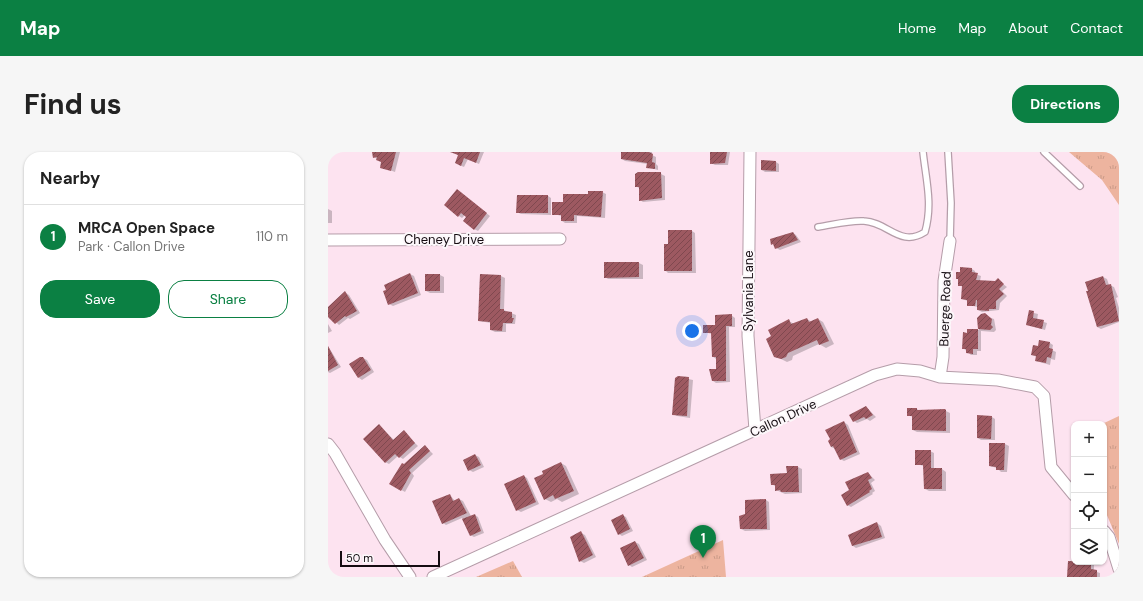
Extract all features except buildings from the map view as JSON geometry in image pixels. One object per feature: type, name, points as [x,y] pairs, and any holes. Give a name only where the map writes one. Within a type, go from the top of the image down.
[{"type":"street","name":"Sylvania Lane","points":[[750,152],[748,336],[755,430]]},
{"type":"street","name":"Cheney Drive","points":[[328,240],[560,239]]},
{"type":"street","name":"Buerge Road","points":[[940,377],[943,357],[944,281],[950,241]]},
{"type":"street","name":"Callon Drive","points":[[433,577],[875,375],[897,368],[920,371],[940,377],[998,380],[1035,387],[1044,396],[1051,467],[1072,493]]},
{"type":"street","points":[[328,444],[335,452],[385,540],[410,577]]},
{"type":"street","points":[[1107,535],[1119,569]]},
{"type":"lane","points":[[818,227],[863,221],[876,223],[901,236],[917,237],[925,232],[929,217],[930,196],[923,152]]},
{"type":"lane","points":[[948,152],[951,203],[950,241]]},
{"type":"lane","points":[[1044,152],[1080,186]]},
{"type":"green space","points":[[1069,152],[1119,152],[1119,205],[1102,180]]},
{"type":"green space","points":[[1119,416],[1119,544],[1107,515],[1107,422]]},
{"type":"green space","points":[[723,540],[726,577],[642,577]]},
{"type":"green space","points":[[513,561],[522,577],[476,577]]},
{"type":"place","name":"MRCA Open Space","points":[[703,558]]}]
